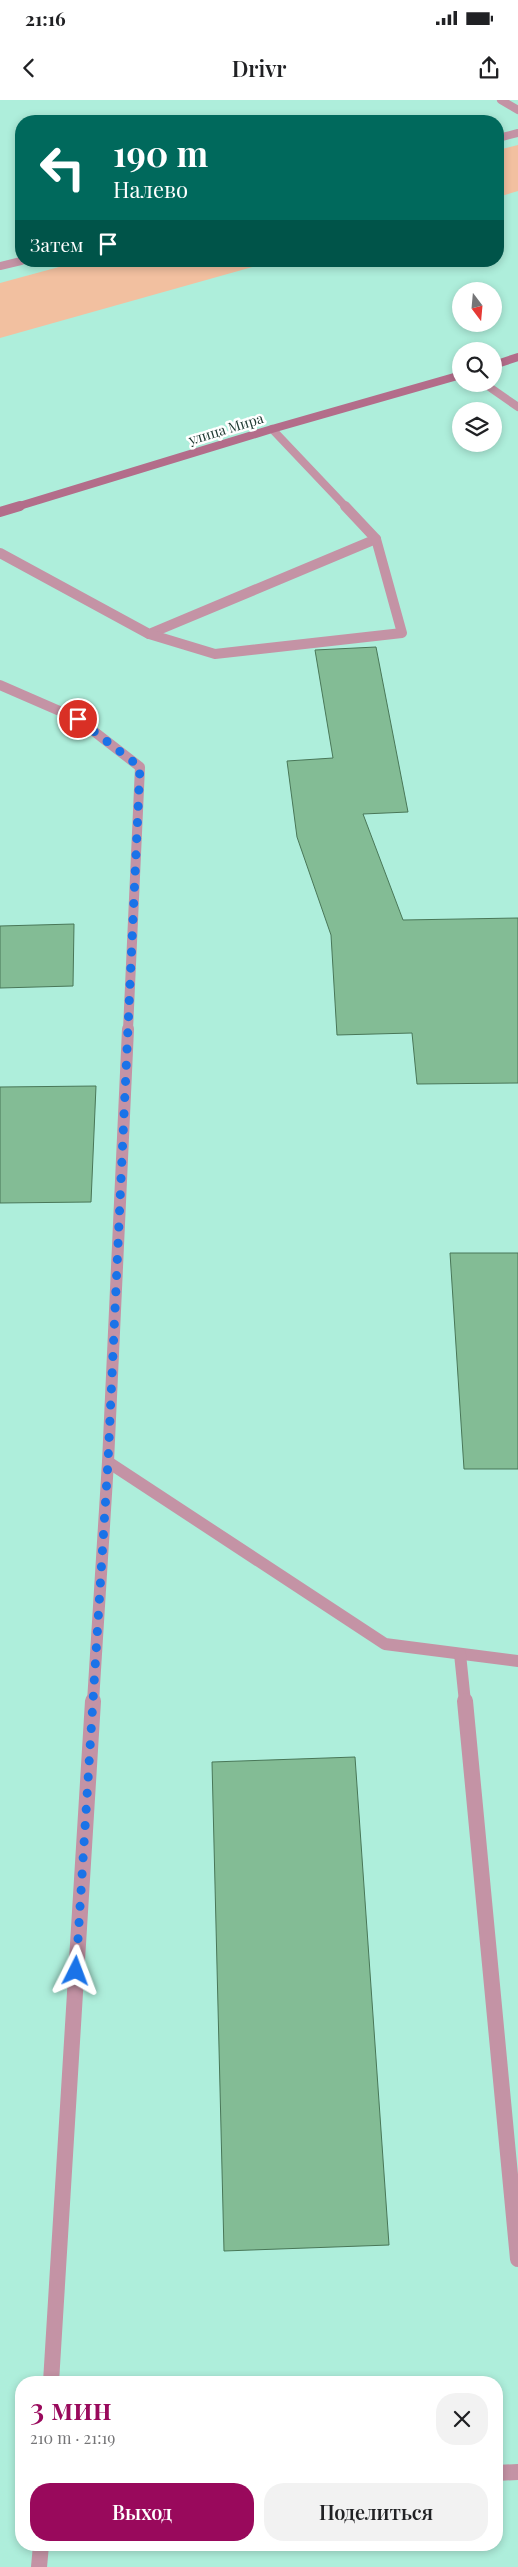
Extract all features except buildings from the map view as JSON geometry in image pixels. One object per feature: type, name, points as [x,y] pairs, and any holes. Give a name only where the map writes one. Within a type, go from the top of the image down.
[{"type":"main road","points":[[502,363],[518,358]]},
{"type":"main road","name":"улица Мира","points":[[0,512],[272,429],[452,378]]},
{"type":"street","points":[[501,100],[518,110]]},
{"type":"street","points":[[504,136],[518,133]]},
{"type":"street","points":[[0,266],[15,262]]},
{"type":"street","points":[[496,392],[518,408]]},
{"type":"street","points":[[0,553],[149,634],[215,654],[402,633],[376,540],[272,429]]},
{"type":"street","points":[[149,634],[376,540]]},
{"type":"street","points":[[0,685],[78,719],[140,767],[108,1462],[51,2376]]},
{"type":"street","points":[[108,1462],[385,1644],[518,1661]]},
{"type":"street","points":[[460,1654],[518,2260]]},
{"type":"street","points":[[503,2473],[518,2472]]},
{"type":"street","points":[[39,2567],[40,2551]]},
{"type":"shaded area","points":[[518,145],[518,191],[504,195],[504,148]]},
{"type":"shaded area","points":[[59,267],[253,267],[0,338],[0,283]]},
{"type":"route","points":[[76,1971],[108,1462],[140,767],[78,719]]}]
